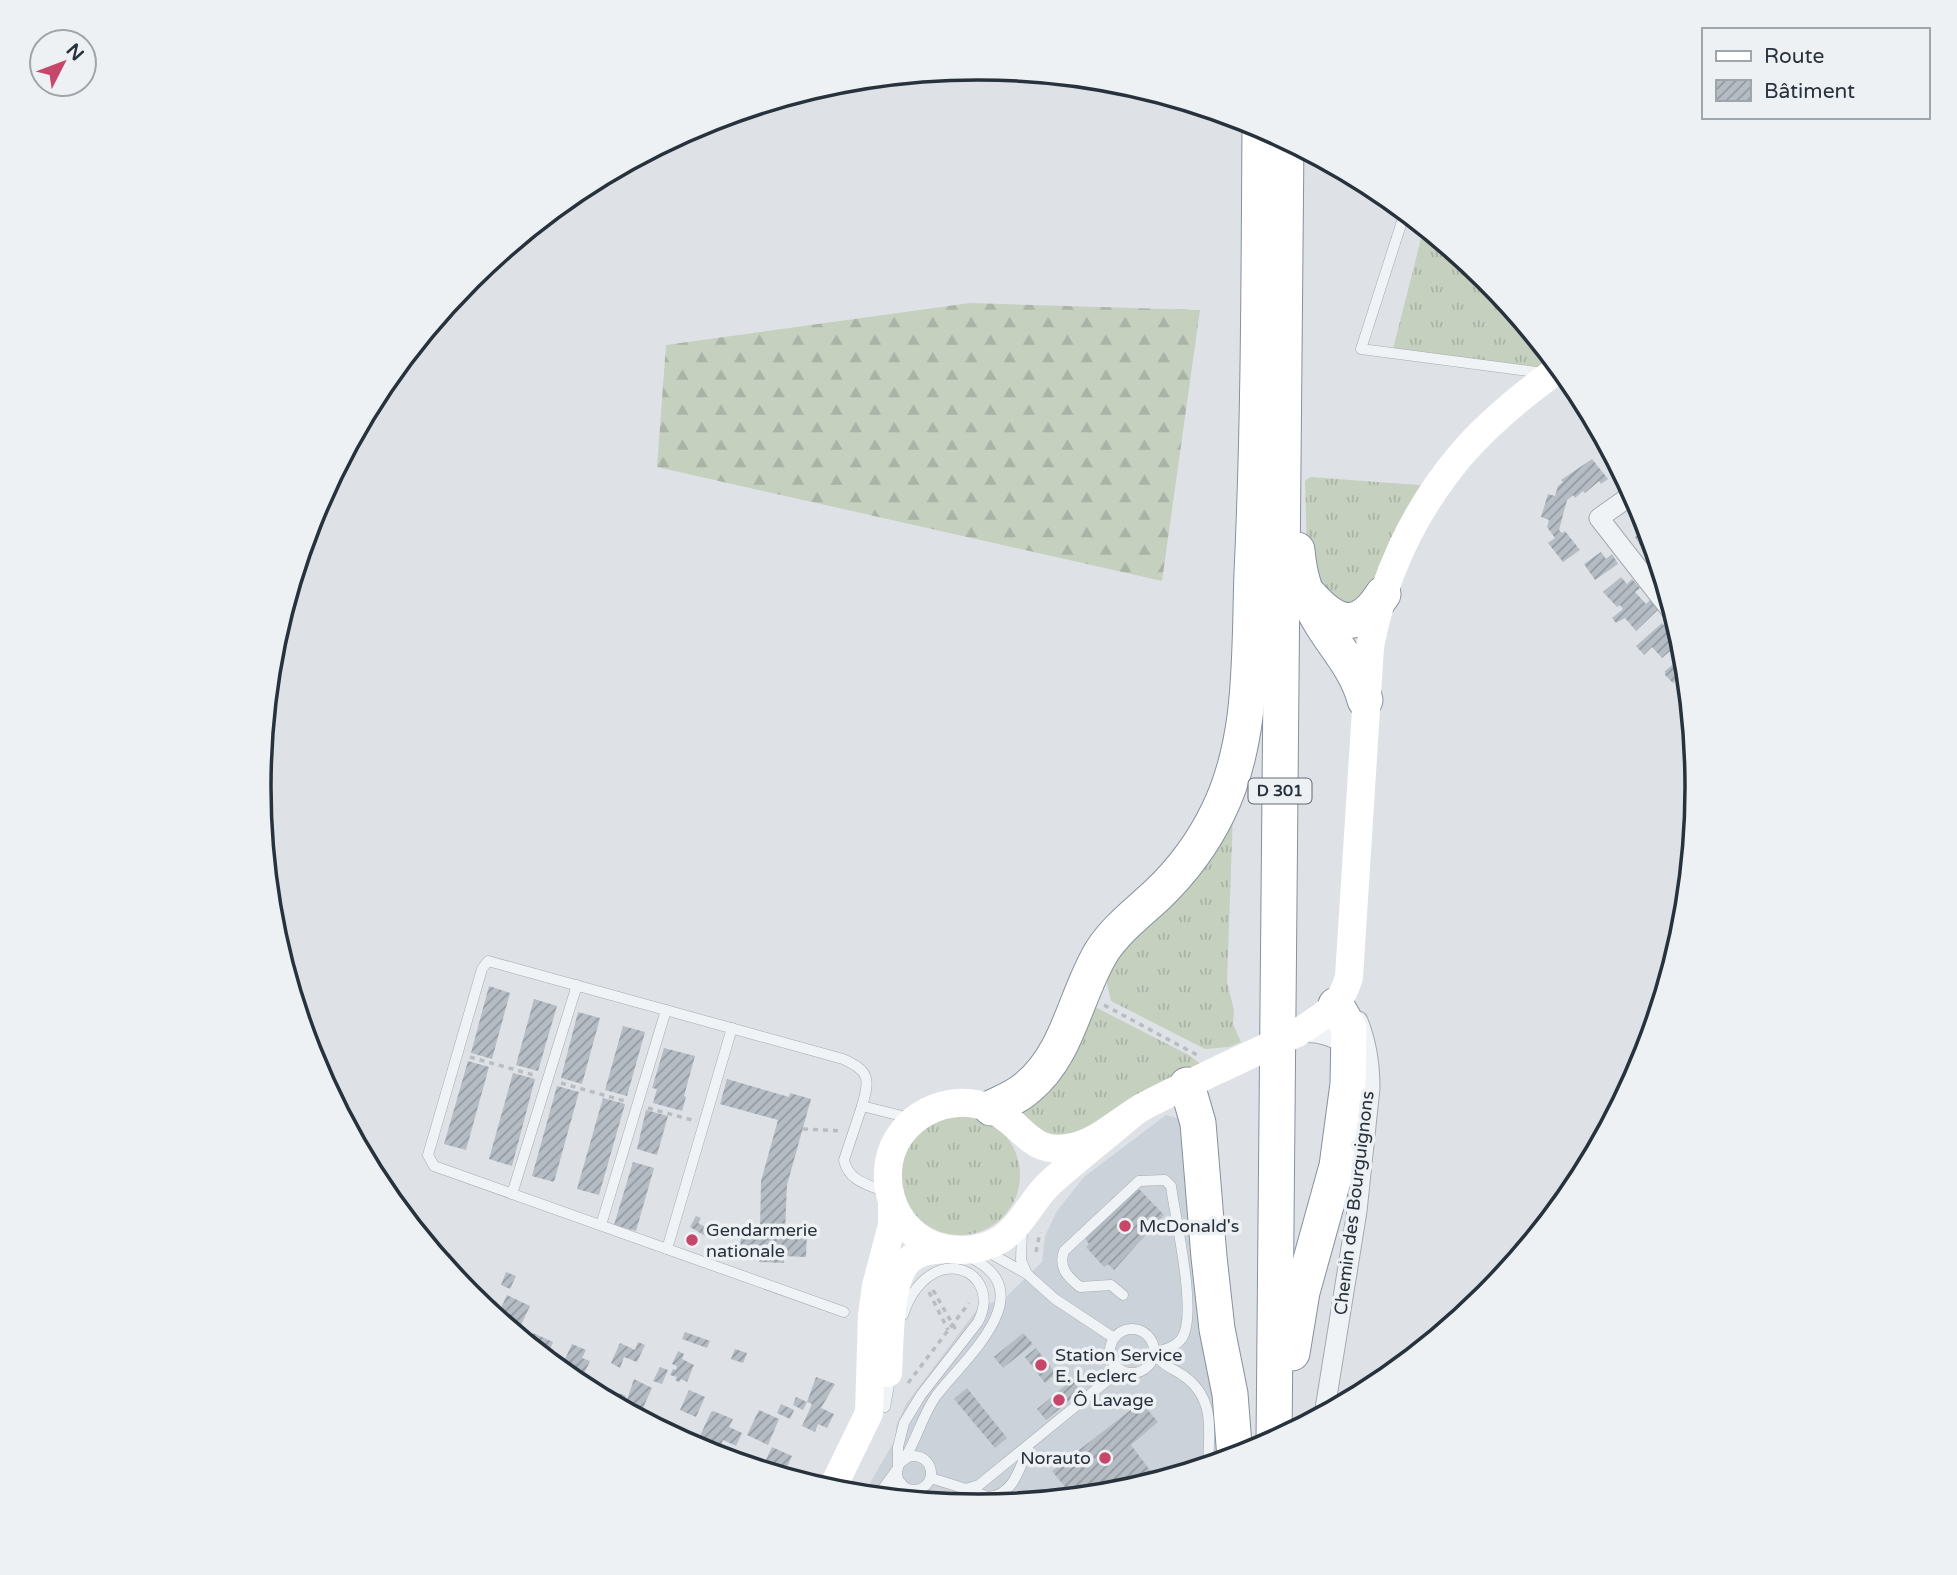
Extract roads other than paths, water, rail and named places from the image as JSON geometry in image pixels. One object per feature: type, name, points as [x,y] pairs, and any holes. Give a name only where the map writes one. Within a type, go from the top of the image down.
[{"type":"highway","name":"D 301","points":[[1252,1440],[1259,695],[1257,469],[1260,139]]},
{"type":"highway","name":"D 301","points":[[1274,1430],[1286,151]]},
{"type":"highway","points":[[1292,154],[1297,541],[1302,581],[1320,622],[1359,679],[1365,701]]},
{"type":"highway","points":[[991,1108],[1029,1087],[1047,1067],[1061,1044],[1097,960],[1110,940],[1169,883],[1195,852],[1226,794],[1238,753],[1243,722],[1257,469]]},
{"type":"highway","points":[[1302,581],[1320,606],[1332,616],[1342,619],[1357,620],[1368,615],[1383,594]]},
{"type":"highway","points":[[1274,1394],[1290,1371],[1302,1292],[1342,1208],[1337,1166],[1348,1084],[1360,1057],[1340,1000]]},
{"type":"highway","points":[[1187,1085],[1198,1123],[1217,1329],[1230,1394],[1235,1446]]},
{"type":"street","points":[[1023,1135],[1043,1147],[1055,1149],[1090,1140],[1187,1085],[1297,1033],[1340,1000],[1349,977],[1370,647],[1383,594],[1393,566],[1416,519],[1460,456],[1502,414],[1551,374]]},
{"type":"street","points":[[1624,500],[1599,518],[1652,574]]},
{"type":"street","points":[[1297,1033],[1326,1033],[1360,1057]]},
{"type":"street","points":[[836,1480],[869,1413],[872,1315],[876,1286],[892,1225],[887,1174],[891,1154],[900,1136],[917,1117],[940,1105],[965,1102],[991,1108],[1009,1119],[1033,1151],[1037,1171],[1036,1189],[1027,1213]]},
{"type":"street","points":[[891,1198],[901,1219],[924,1241],[945,1249],[968,1251],[990,1245],[1009,1234],[1050,1183],[1132,1114]]},
{"type":"street","name":"Chemin des Bourguignons","points":[[1325,1404],[1342,1208]]},
{"type":"street","points":[[839,1480],[871,1435],[885,1407],[892,1310],[904,1266],[917,1255],[945,1249]]},
{"type":"lane","points":[[1402,222],[1361,349],[1548,370]]},
{"type":"lane","points":[[844,1312],[434,1166],[428,1155],[482,969],[488,961],[843,1059],[859,1066],[867,1078],[867,1089],[844,1160],[845,1168],[860,1183],[891,1198]]},
{"type":"lane","points":[[512,1194],[576,985]]},
{"type":"lane","points":[[601,1225],[666,1010]]},
{"type":"lane","points":[[667,1249],[732,1028]]},
{"type":"lane","points":[[862,1106],[900,1117],[917,1117]]},
{"type":"lane","points":[[1114,1365],[1125,1372],[1138,1373],[1148,1366],[1154,1353],[1180,1342],[1187,1329],[1187,1287],[1171,1186],[1165,1180],[1139,1181],[1064,1251],[1062,1256],[1063,1270],[1080,1287],[1111,1285],[1123,1295]]},
{"type":"lane","points":[[1027,1213],[1021,1239],[1021,1260],[1027,1274]]},
{"type":"lane","points":[[978,1248],[1027,1274],[1055,1299],[1114,1338]]},
{"type":"lane","points":[[894,1489],[925,1414],[936,1396],[980,1344],[1000,1306],[998,1283],[988,1270],[971,1258],[945,1249]]},
{"type":"lane","points":[[885,1407],[905,1308],[916,1290],[933,1272],[949,1267],[964,1270],[976,1280],[982,1292],[982,1314],[921,1395],[904,1423],[898,1447],[899,1489]]},
{"type":"lane","points":[[966,1489],[990,1478],[1109,1379],[1114,1365],[1110,1353],[1114,1338],[1123,1331],[1138,1330],[1150,1339],[1154,1353],[1168,1368],[1185,1377],[1202,1397],[1210,1413],[1208,1456]]},
{"type":"lane","points":[[1001,1494],[1009,1489],[1029,1446]]},
{"type":"lane","points":[[885,1488],[914,1457],[924,1460],[930,1468],[931,1478]]},
{"type":"lane","points":[[900,1472],[909,1490],[920,1489],[931,1478]]},
{"type":"lane","points":[[931,1478],[979,1494]]},
{"type":"place","name":"McDonald's","points":[[1125,1226]]},
{"type":"place","name":"Gendarmerie nationale","points":[[692,1240]]},
{"type":"place","name":"Station Service E. Leclerc","points":[[1041,1365]]},
{"type":"place","name":"Ô Lavage","points":[[1059,1400]]},
{"type":"place","name":"Norauto","points":[[1105,1458]]}]
